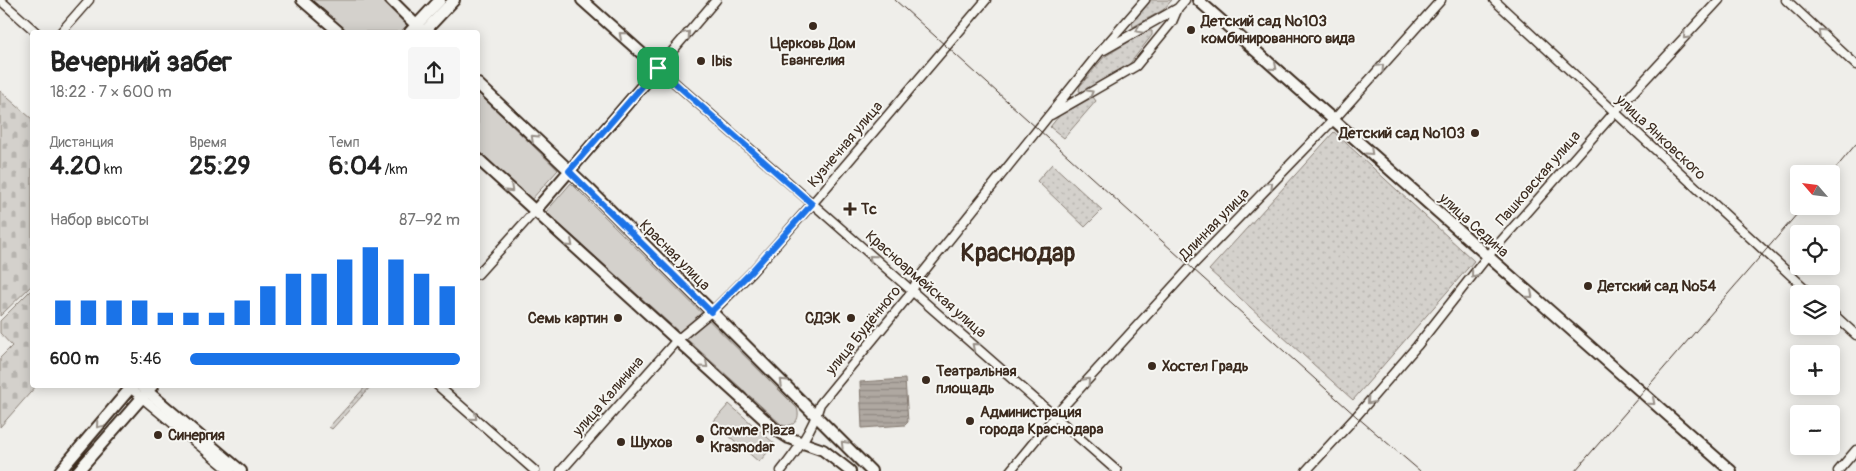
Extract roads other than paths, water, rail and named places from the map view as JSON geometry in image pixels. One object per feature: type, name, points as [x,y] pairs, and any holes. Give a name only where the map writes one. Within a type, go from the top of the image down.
[{"type":"main road","points":[[302,0],[337,30]]},
{"type":"main road","points":[[391,0],[417,30]]},
{"type":"main road","points":[[419,30],[440,0]]},
{"type":"main road","points":[[419,30],[454,0]]},
{"type":"main road","name":"Красноармейская улица","points":[[582,0],[658,68]]},
{"type":"main road","name":"улица Седина","points":[[1198,0],[1731,471]]},
{"type":"main road","points":[[534,212],[658,68]]},
{"type":"main road","name":"Красная улица","points":[[480,86],[569,171],[871,471]]},
{"type":"main road","points":[[480,161],[534,212],[775,429],[802,443],[823,450],[850,471]]},
{"type":"main road","points":[[60,471],[141,389]]},
{"type":"main road","points":[[78,471],[141,389]]},
{"type":"main road","points":[[141,389],[241,471]]},
{"type":"street","points":[[0,0],[34,30]]},
{"type":"street","points":[[63,30],[89,0]]},
{"type":"street","points":[[658,68],[716,0]]},
{"type":"street","name":"Кузнечная улица","points":[[677,340],[711,312],[750,273],[812,204],[986,0]]},
{"type":"street","name":"улица Будённого","points":[[781,471],[802,443],[817,417],[820,404],[912,292],[916,280],[1047,117],[1145,0]]},
{"type":"street","name":"улица Будённого","points":[[1047,117],[1136,66],[1172,22],[1178,8],[1185,0]]},
{"type":"street","name":"Длинная улица","points":[[1010,471],[1190,268],[1333,120],[1441,0]]},
{"type":"street","name":"улица Янковского","points":[[1494,0],[1801,285]]},
{"type":"street","name":"Пашковская улица","points":[[1306,471],[1357,417],[1417,346],[1487,257],[1614,113],[1719,0]]},
{"type":"street","points":[[1786,0],[1856,65]]},
{"type":"street","name":"улица Будённого","points":[[1099,53],[1178,8]]},
{"type":"street","name":"Красноармейская улица","points":[[658,68],[1117,471]]},
{"type":"street","points":[[480,272],[534,212]]},
{"type":"street","points":[[1840,320],[1856,335]]},
{"type":"street","name":"улица Калинина","points":[[561,471],[677,340]]},
{"type":"street","points":[[441,388],[535,471]]},
{"type":"street","points":[[141,389],[230,471]]},
{"type":"street","points":[[1838,471],[1856,450]]},
{"type":"tram line","points":[[895,0],[1357,417],[1420,471]]},
{"type":"tram line","points":[[1838,165],[1856,144]]},
{"type":"tram line","points":[[1575,471],[1796,215]]},
{"type":"place","name":"Церковь Дом Евангелия","points":[[813,26]]},
{"type":"place","name":"Детский сад №103 комбинированного вида","points":[[1191,30]]},
{"type":"place","name":"Ibis","points":[[701,61]]},
{"type":"place","name":"Детский сад №103","points":[[1475,133]]},
{"type":"place","name":"Тс","points":[[850,209]]},
{"type":"place","name":"Детский сад №54","points":[[1588,286]]},
{"type":"place","name":"Семь картин","points":[[618,318]]},
{"type":"place","name":"СДЭК","points":[[851,318]]},
{"type":"place","name":"Хостел Градь","points":[[1152,366]]},
{"type":"place","name":"Театральная площадь","points":[[926,380]]},
{"type":"place","name":"Администрация города Краснодара","points":[[970,421]]},
{"type":"place","name":"Синергия","points":[[158,435]]},
{"type":"place","name":"Crowne Plaza Krasnodar","points":[[700,439]]},
{"type":"place","name":"Шухов","points":[[621,442]]},
{"type":"district","name":"Краснодар","points":[[1018,252]]}]
